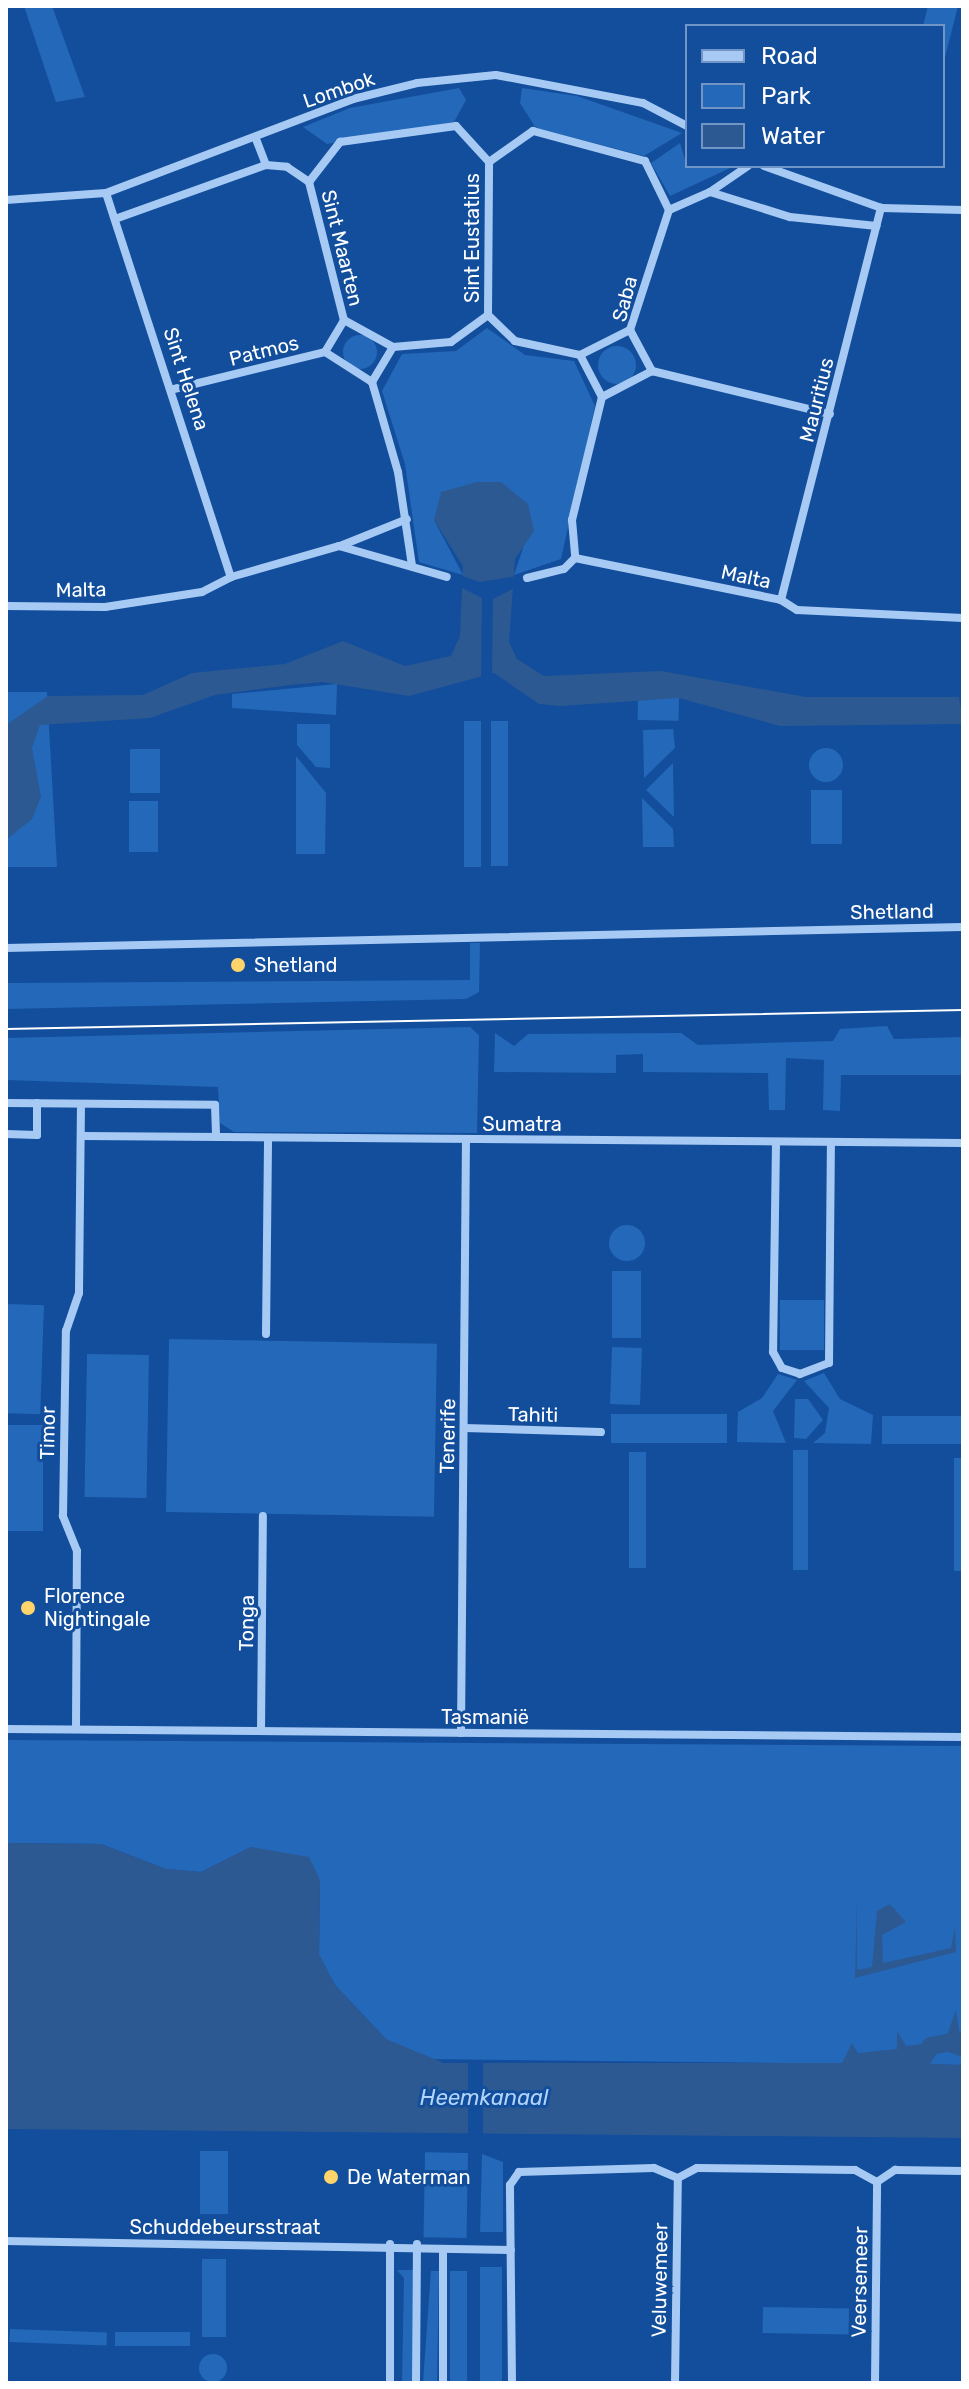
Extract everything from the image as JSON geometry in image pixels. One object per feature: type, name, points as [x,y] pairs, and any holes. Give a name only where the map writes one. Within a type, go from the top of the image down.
[{"type":"street","name":"Lombok","points":[[6,200],[106,193],[256,139],[353,99],[496,75],[643,103],[685,125]]},
{"type":"street","points":[[115,219],[266,165],[287,167],[309,182],[340,142],[456,126],[489,162],[533,131],[645,161],[669,210],[710,192],[745,168]]},
{"type":"street","points":[[256,139],[266,165]]},
{"type":"street","name":"Sint Eustatius","points":[[488,315],[489,162]]},
{"type":"street","points":[[770,168],[881,208],[963,210]]},
{"type":"street","name":"Sint Maarten","points":[[309,182],[344,320],[393,347]]},
{"type":"street","points":[[710,192],[790,217],[877,226]]},
{"type":"street","name":"Sint Helena","points":[[106,193],[174,389],[231,577]]},
{"type":"street","name":"Mauritius","points":[[781,600],[881,208]]},
{"type":"street","name":"Saba","points":[[652,371],[630,330],[669,210]]},
{"type":"street","points":[[372,382],[393,347],[451,342],[488,315],[515,341],[580,355],[630,330]]},
{"type":"street","name":"Patmos","points":[[174,389],[325,352],[344,320]]},
{"type":"street","points":[[325,352],[372,382],[407,519],[412,566]]},
{"type":"street","points":[[527,578],[564,569],[575,558],[572,520],[602,397],[580,355]]},
{"type":"street","points":[[602,397],[652,371],[830,414]]},
{"type":"street","name":"Malta","points":[[6,606],[105,607],[202,592],[231,577],[339,546],[407,519]]},
{"type":"street","points":[[339,546],[447,577]]},
{"type":"street","name":"Malta","points":[[575,558],[781,600],[797,610],[866,617],[963,618]]},
{"type":"street","name":"Shetland","points":[[6,948],[963,927]]},
{"type":"street","points":[[6,1103],[215,1105],[216,1137]]},
{"type":"street","points":[[6,1134],[37,1135],[37,1103]]},
{"type":"street","name":"Timor","points":[[76,1729],[77,1551],[63,1516],[66,1331],[79,1293],[81,1104]]},
{"type":"street","name":"Sumatra","points":[[81,1136],[963,1143]]},
{"type":"street","points":[[266,1334],[268,1138]]},
{"type":"street","name":"Tenerife","points":[[461,1733],[466,1139]]},
{"type":"street","points":[[776,1142],[773,1352],[782,1368],[800,1374],[829,1363],[831,1142]]},
{"type":"street","name":"Tahiti","points":[[464,1428],[601,1432]]},
{"type":"street","name":"Tonga","points":[[261,1731],[263,1516]]},
{"type":"street","name":"Tasmanië","points":[[6,1729],[963,1737]]},
{"type":"street","points":[[512,2383],[510,2185],[519,2172],[654,2168],[678,2178],[697,2168],[855,2170],[877,2182],[895,2170],[963,2171]]},
{"type":"street","name":"Veluwemeer","points":[[675,2383],[678,2178]]},
{"type":"street","name":"Veersemeer","points":[[875,2383],[877,2182]]},
{"type":"street","name":"Schuddebeursstraat","points":[[6,2241],[417,2244],[443,2249],[511,2250]]},
{"type":"street","points":[[390,2244],[390,2383]]},
{"type":"street","points":[[416,2383],[417,2244]]},
{"type":"street","points":[[443,2249],[443,2383]]},
{"type":"green space","points":[[24,6],[52,6],[85,97],[56,102]]},
{"type":"green space","points":[[928,6],[958,6],[945,57],[945,24],[924,24]]},
{"type":"green space","points":[[459,88],[466,100],[454,122],[327,144],[303,127],[350,108]]},
{"type":"green space","points":[[522,88],[577,96],[682,133],[644,156],[536,128],[520,103]]},
{"type":"green space","points":[[680,143],[685,168],[730,168],[670,196],[651,163]]},
{"type":"green space","points":[[487,328],[525,355],[574,361],[595,406],[561,559],[514,575],[523,548],[434,520],[463,575],[419,562],[405,464],[382,391],[402,354],[456,351]]},
{"type":"green space","points":[[360,335],[372,340],[377,352],[372,364],[360,369],[348,364],[343,352],[348,340]]},
{"type":"green space","points":[[617,346],[631,351],[636,365],[631,379],[617,384],[603,379],[598,365],[603,351]]},
{"type":"green space","points":[[337,684],[336,715],[232,708],[232,694]]},
{"type":"green space","points":[[6,692],[47,692],[57,867],[7,867]]},
{"type":"green space","points":[[638,697],[679,698],[679,721],[638,720]]},
{"type":"green space","points":[[464,721],[481,721],[481,867],[464,867]]},
{"type":"green space","points":[[491,721],[508,721],[508,866],[491,866]]},
{"type":"green space","points":[[297,724],[330,724],[330,768],[316,767],[297,745]]},
{"type":"green space","points":[[673,729],[675,748],[644,778],[643,730]]},
{"type":"green space","points":[[826,748],[838,753],[843,765],[838,777],[826,782],[814,777],[809,765],[814,753]]},
{"type":"green space","points":[[130,749],[160,749],[160,793],[130,793]]},
{"type":"green space","points":[[296,756],[326,793],[325,854],[296,854]]},
{"type":"green space","points":[[673,763],[674,817],[646,790]]},
{"type":"green space","points":[[811,790],[842,790],[842,844],[811,844]]},
{"type":"green space","points":[[642,798],[673,829],[674,847],[643,847]]},
{"type":"green space","points":[[129,801],[158,801],[158,852],[129,852]]},
{"type":"green space","points":[[470,943],[480,943],[479,992],[466,999],[6,1009],[6,983],[470,980]]},
{"type":"green space","points":[[887,1026],[894,1039],[963,1037],[963,1075],[841,1075],[840,1111],[823,1110],[824,1060],[786,1058],[785,1110],[769,1110],[768,1073],[643,1072],[643,1054],[616,1055],[616,1073],[494,1072],[495,1033],[514,1046],[528,1034],[681,1033],[698,1045],[833,1041],[840,1029]]},
{"type":"green space","points":[[470,1027],[479,1035],[477,1133],[234,1132],[220,1123],[218,1087],[6,1080],[6,1038]]},
{"type":"green space","points":[[627,1225],[640,1230],[645,1243],[640,1256],[627,1261],[614,1256],[609,1243],[614,1230]]},
{"type":"green space","points":[[612,1271],[641,1271],[641,1338],[612,1338]]},
{"type":"green space","points":[[780,1300],[824,1300],[824,1350],[780,1350]]},
{"type":"green space","points":[[6,1304],[44,1305],[40,1414],[6,1413]]},
{"type":"green space","points":[[169,1339],[437,1344],[434,1517],[166,1512]]},
{"type":"green space","points":[[612,1347],[642,1348],[640,1405],[610,1404]]},
{"type":"green space","points":[[87,1354],[149,1355],[146,1498],[85,1497]]},
{"type":"green space","points":[[824,1373],[840,1399],[873,1415],[871,1444],[813,1443],[825,1433],[829,1408],[804,1381]]},
{"type":"green space","points":[[778,1374],[797,1380],[773,1411],[786,1443],[737,1442],[738,1412],[762,1398]]},
{"type":"green space","points":[[795,1399],[808,1399],[823,1420],[806,1439],[794,1438]]},
{"type":"green space","points":[[611,1414],[727,1414],[727,1443],[611,1443]]},
{"type":"green space","points":[[882,1416],[963,1416],[963,1444],[882,1444]]},
{"type":"green space","points":[[6,1425],[43,1425],[43,1531],[6,1531]]},
{"type":"green space","points":[[793,1450],[808,1450],[808,1570],[793,1570]]},
{"type":"green space","points":[[629,1452],[646,1452],[646,1568],[629,1568]]},
{"type":"green space","points":[[954,1458],[963,1458],[963,1571],[954,1571]]},
{"type":"green space","points":[[6,1740],[963,1746],[963,2065],[424,2059],[386,2039],[335,1985],[319,1955],[320,1880],[251,1847],[201,1872],[166,1869],[101,1844],[6,1843]]},
{"type":"green space","points":[[200,2151],[228,2151],[228,2214],[200,2214]]},
{"type":"green space","points":[[425,2152],[468,2153],[467,2238],[424,2237]]},
{"type":"green space","points":[[482,2154],[503,2162],[503,2232],[480,2232]]},
{"type":"green space","points":[[202,2259],[226,2259],[226,2337],[202,2337]]},
{"type":"green space","points":[[480,2267],[502,2267],[502,2383],[480,2383]]},
{"type":"green space","points":[[397,2270],[413,2270],[412,2383],[402,2383],[404,2278]]},
{"type":"green space","points":[[431,2271],[439,2271],[437,2383],[423,2383]]},
{"type":"green space","points":[[450,2271],[467,2271],[467,2383],[450,2383]]},
{"type":"green space","points":[[763,2307],[849,2309],[849,2334],[763,2333]]},
{"type":"green space","points":[[10,2329],[107,2332],[106,2345],[10,2342]]},
{"type":"green space","points":[[115,2332],[190,2332],[190,2346],[115,2346]]},
{"type":"green space","points":[[213,2354],[223,2358],[227,2368],[223,2378],[213,2382],[203,2378],[199,2368],[203,2358]]},
{"type":"water","points":[[477,482],[501,482],[528,504],[534,531],[515,559],[509,642],[517,659],[544,676],[661,671],[806,697],[959,697],[963,724],[780,726],[679,698],[560,706],[539,704],[494,673],[409,696],[323,682],[290,685],[215,695],[150,718],[40,725],[32,748],[41,797],[32,819],[6,840],[6,725],[48,696],[143,695],[192,673],[285,664],[343,641],[405,666],[451,656],[460,636],[463,566],[434,520],[441,492]]},
{"type":"water","name":"Heemkanaal","points":[[6,1843],[101,1844],[166,1869],[201,1872],[251,1847],[309,1857],[320,1880],[319,1954],[335,1985],[386,2039],[444,2063],[842,2063],[852,2043],[858,2053],[897,2049],[897,2031],[906,2046],[945,2041],[956,2010],[963,2057],[942,2050],[912,2063],[963,2065],[963,2138],[6,2129]]},
{"type":"water","points":[[857,1897],[857,1970],[872,1967],[877,1911],[890,1904],[906,1922],[882,1935],[883,1963],[951,1948],[955,1927],[956,1952],[855,1978]]},
{"type":"pier","points":[[459,575],[480,582],[518,576],[516,587],[493,599],[492,677],[481,678],[482,598],[460,587]]},
{"type":"pier","points":[[468,2060],[483,2060],[483,2135],[468,2135]]},
{"type":"waterway","points":[[919,2064],[931,2046],[963,2040]]},
{"type":"tram line","points":[[6,1029],[963,1010]]},
{"type":"place","name":"Shetland","points":[[238,965]]},
{"type":"place","name":"Florence Nightingale","points":[[28,1608]]},
{"type":"place","name":"De Waterman","points":[[331,2177]]}]
